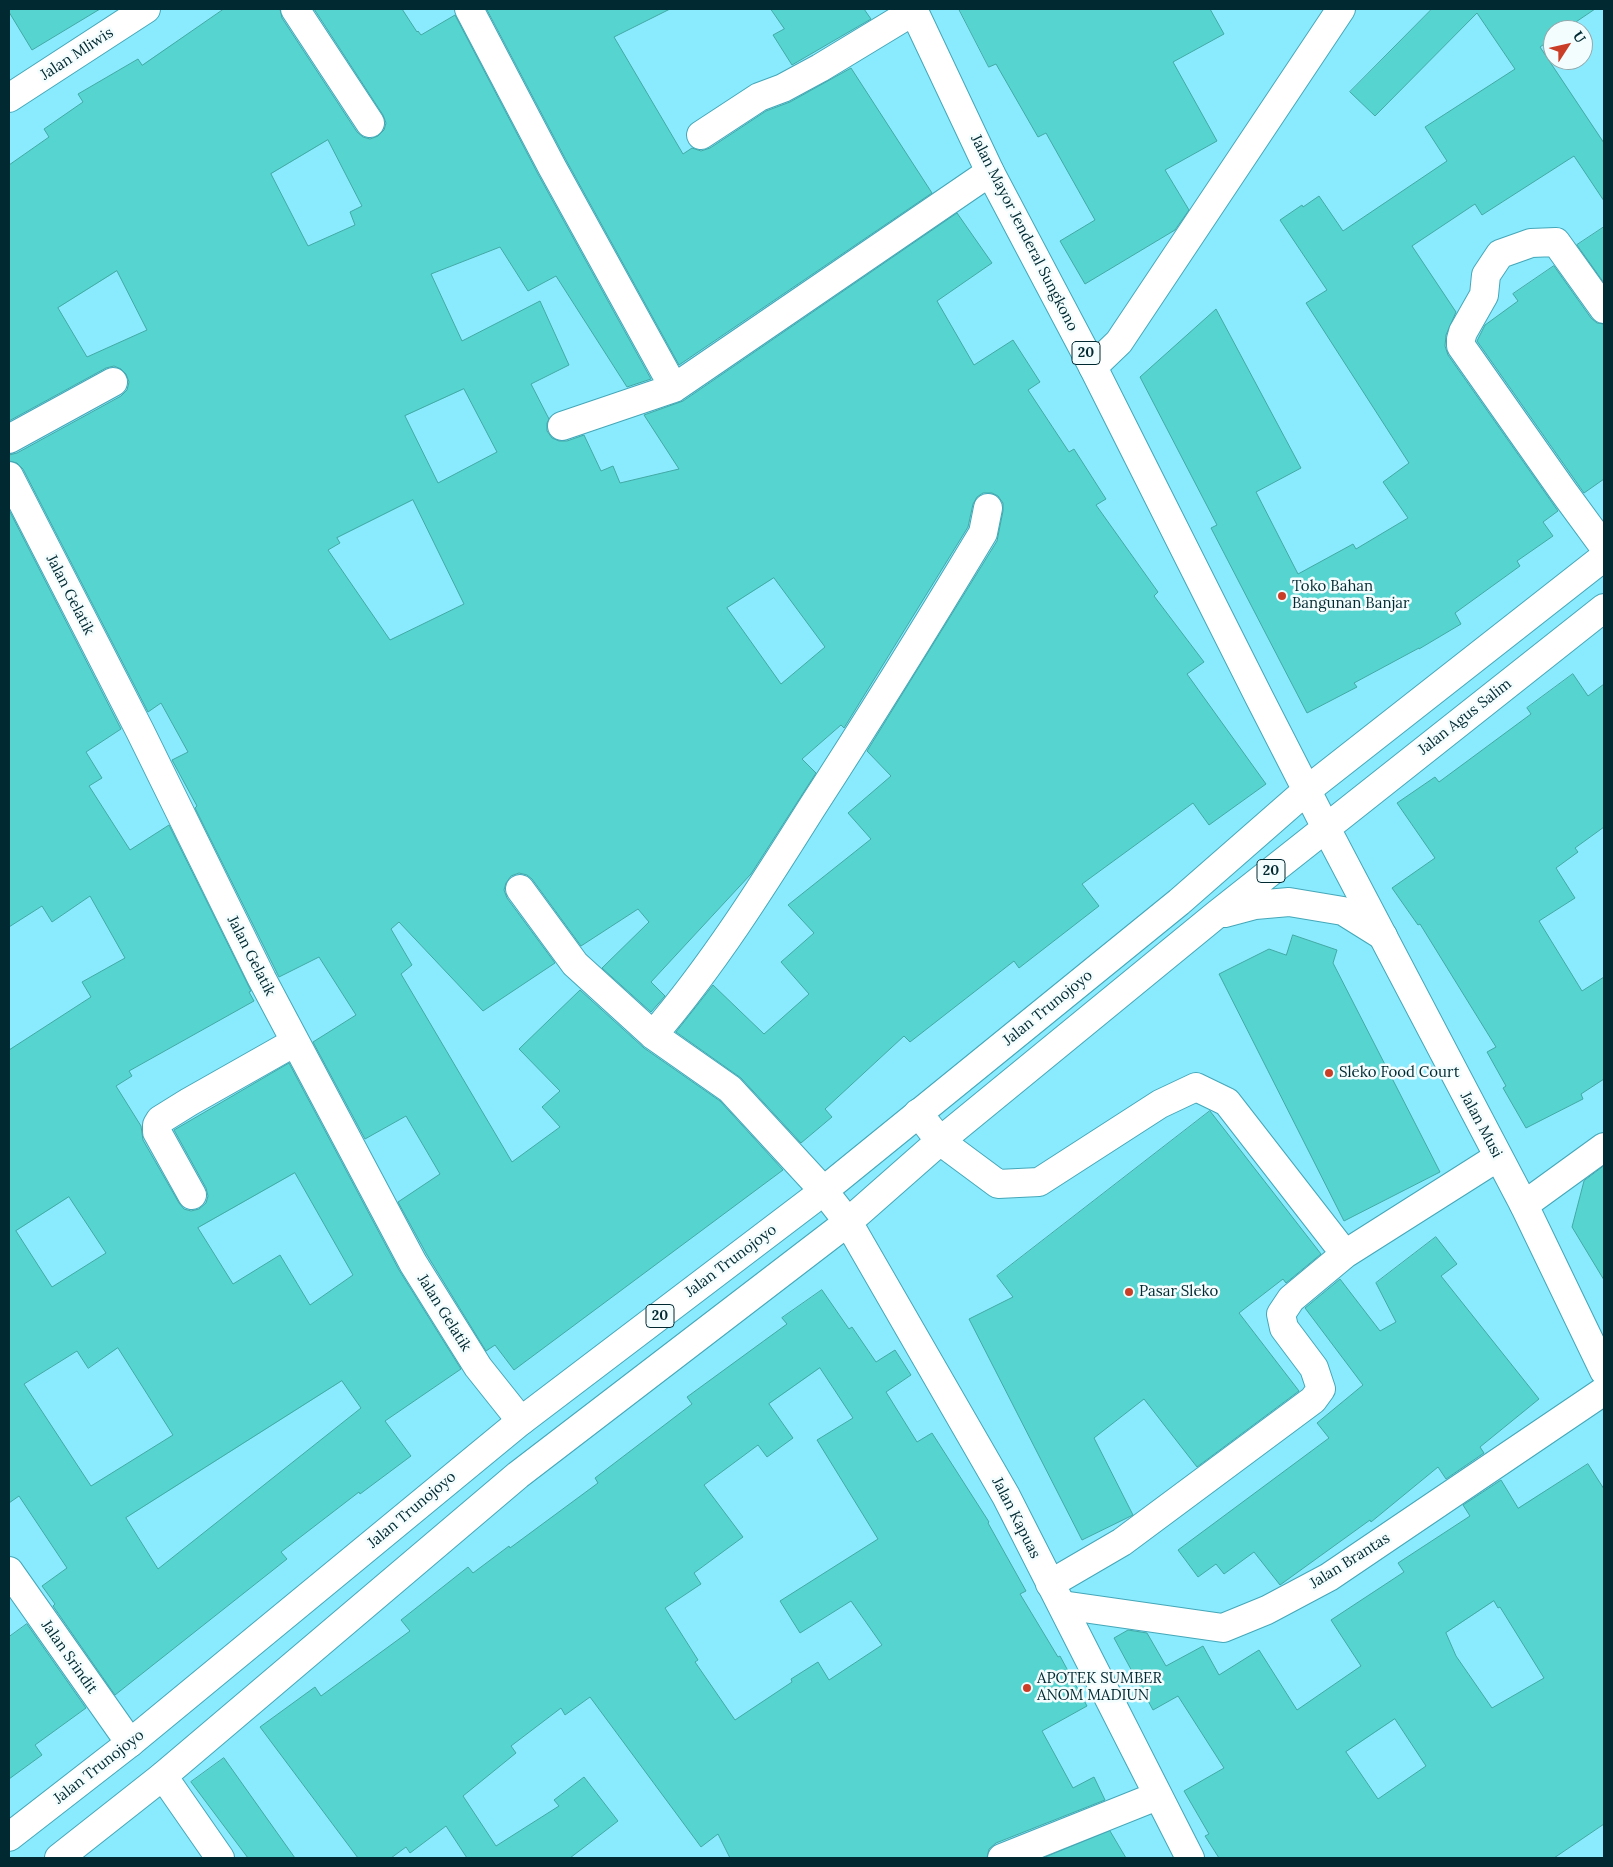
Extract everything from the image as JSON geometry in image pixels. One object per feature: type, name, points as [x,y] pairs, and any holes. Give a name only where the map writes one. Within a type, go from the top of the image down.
[{"type":"main road","name":"Jalan Mliwis","points":[[9,98],[146,9]]},
{"type":"main road","points":[[295,9],[370,123]]},
{"type":"main road","points":[[469,9],[552,167],[674,388]]},
{"type":"main road","points":[[1093,367],[1119,342],[1341,9]]},
{"type":"main road","points":[[701,135],[759,97],[783,88],[820,68],[913,10]]},
{"type":"main road","name":"Jalan Mayor Jenderal Sungkono","points":[[913,10],[990,172],[1093,367],[1307,790]]},
{"type":"main road","points":[[562,426],[674,388],[990,172]]},
{"type":"main road","points":[[1604,309],[1556,242],[1531,243],[1500,254],[1486,275],[1484,295],[1460,339],[1461,346],[1604,547]]},
{"type":"main road","points":[[9,439],[113,382]]},
{"type":"main road","name":"Jalan Gelatik","points":[[9,476],[140,731],[262,979],[413,1263],[478,1367],[521,1421]]},
{"type":"main road","points":[[652,1035],[681,1002],[743,916],[897,676],[983,533],[988,508]]},
{"type":"main road","name":"Jalan Trunojoyo","points":[[9,1837],[130,1743],[521,1421],[812,1200],[1179,902],[1307,790],[1604,557]]},
{"type":"main road","name":"Jalan Agus Salim","points":[[1326,828],[1604,608]]},
{"type":"main road","name":"20","points":[[59,1858],[163,1776],[518,1476],[848,1222],[940,1141],[1216,915],[1326,828],[1307,790]]},
{"type":"main road","name":"Jalan Musi","points":[[1326,828],[1524,1205],[1604,1371]]},
{"type":"main road","name":"Jalan Kapuas","points":[[520,889],[575,964],[652,1035],[730,1089],[823,1190],[848,1222],[1006,1496],[1190,1858]]},
{"type":"main road","points":[[1216,915],[1255,905],[1289,902],[1343,911],[1383,936]]},
{"type":"main road","points":[[192,1195],[157,1132],[157,1125],[160,1120],[295,1042]]},
{"type":"main road","points":[[918,1113],[940,1141],[998,1184],[1039,1182],[1160,1104],[1196,1087],[1227,1102],[1345,1254]]},
{"type":"main road","points":[[1524,1205],[1604,1147]]},
{"type":"main road","points":[[1056,1594],[1122,1542],[1313,1400],[1322,1389],[1314,1368],[1284,1328],[1281,1314],[1291,1299],[1345,1254],[1498,1157]]},
{"type":"main road","name":"Jalan Brantas","points":[[1056,1594],[1223,1628],[1267,1610],[1329,1578],[1604,1391]]},
{"type":"main road","name":"Jalan Srindit","points":[[9,1571],[130,1743]]},
{"type":"main road","points":[[163,1776],[220,1858]]},
{"type":"main road","points":[[1002,1858],[1157,1796]]},
{"type":"building","points":[[9,9],[100,9],[32,50]]},
{"type":"building","points":[[224,9],[280,9],[282,18],[357,132],[363,137],[370,139],[378,136],[384,130],[386,123],[383,115],[314,9],[402,9],[421,35],[455,15],[538,174],[651,379],[627,387],[556,276],[528,291],[500,247],[431,274],[462,341],[540,301],[569,365],[531,384],[549,419],[547,431],[552,438],[559,441],[567,441],[584,435],[601,471],[613,466],[620,483],[679,469],[644,415],[683,401],[957,213],[992,263],[937,301],[974,365],[1013,340],[1040,382],[1028,390],[1069,452],[1074,449],[1106,499],[1096,505],[1158,592],[1154,596],[1204,662],[1187,674],[1266,784],[1209,825],[1193,803],[1082,884],[1099,906],[1019,968],[1014,961],[910,1042],[904,1036],[825,1109],[832,1117],[801,1143],[741,1078],[676,1032],[713,985],[764,1034],[809,994],[781,962],[814,933],[788,905],[871,839],[848,813],[891,776],[867,751],[997,541],[1003,503],[998,496],[992,493],[983,493],[977,497],[973,504],[968,527],[844,728],[841,725],[802,759],[816,773],[751,874],[651,982],[665,996],[651,1012],[602,968],[649,922],[638,909],[581,946],[532,879],[527,875],[519,873],[511,876],[504,890],[507,898],[555,963],[483,1011],[399,922],[391,929],[412,965],[401,974],[512,1162],[560,1127],[542,1107],[560,1091],[519,1049],[580,990],[644,1048],[720,1101],[783,1170],[514,1370],[495,1345],[486,1351],[427,1255],[398,1202],[440,1174],[406,1116],[365,1139],[313,1042],[356,1015],[319,957],[279,977],[195,808],[197,806],[172,760],[188,752],[161,703],[148,712],[23,469],[17,463],[9,461],[9,455],[17,453],[121,396],[127,390],[129,382],[126,374],[121,369],[114,366],[106,368],[9,421],[9,165],[49,137],[44,129],[83,102],[78,94],[138,59],[142,65]],"holes":[[[328,140],[362,206],[350,212],[355,225],[308,246],[271,174]],[[117,271],[147,330],[87,357],[58,308]],[[464,389],[497,452],[438,483],[405,416]],[[413,500],[464,604],[390,640],[328,550],[340,543],[337,538]],[[774,578],[825,647],[781,684],[727,608]]]},
{"type":"building","points":[[487,9],[670,9],[614,37],[683,154],[692,148],[701,151],[710,148],[766,111],[790,102],[851,68],[932,193],[679,365],[566,160]]},
{"type":"building","points":[[771,9],[864,9],[871,19],[792,65],[773,35],[784,29]]},
{"type":"building","points":[[959,9],[1210,9],[1224,34],[1173,62],[1217,141],[1165,170],[1189,210],[1175,230],[1085,284],[1060,241],[1095,220],[1046,133],[1038,137],[996,64],[989,67]]},
{"type":"building","points":[[1432,9],[1595,9],[1579,20],[1543,20],[1543,45],[1540,47],[1543,52],[1543,70],[1555,70],[1604,143],[1604,201],[1574,156],[1482,215],[1475,204],[1412,246],[1456,312],[1446,335],[1445,346],[1448,355],[1558,511],[1543,522],[1553,536],[1517,561],[1520,566],[1455,613],[1461,624],[1419,649],[1354,683],[1357,687],[1307,713],[1211,528],[1217,525],[1140,377],[1216,309],[1301,468],[1256,492],[1298,574],[1353,544],[1356,549],[1408,518],[1383,482],[1409,463],[1306,303],[1327,290],[1280,220],[1319,196],[1343,231],[1447,161],[1425,127],[1515,69],[1477,13],[1375,116],[1350,92]]},
{"type":"building","points":[[1604,227],[1604,283],[1577,245]]},
{"type":"building","points":[[1554,266],[1591,318],[1597,323],[1604,324],[1604,479],[1584,493],[1477,341],[1485,325],[1518,301],[1513,294]]},
{"type":"building","points":[[9,510],[121,729],[86,752],[102,778],[89,786],[130,850],[169,825],[251,991],[249,992],[254,1001],[129,1071],[132,1076],[116,1086],[141,1126],[143,1140],[179,1203],[184,1209],[191,1211],[199,1209],[206,1203],[208,1196],[206,1188],[174,1130],[289,1063],[399,1270],[461,1369],[385,1421],[411,1456],[360,1494],[359,1492],[281,1552],[287,1559],[115,1695],[53,1606],[55,1604],[42,1586],[67,1568],[19,1496],[9,1503],[9,1050],[91,997],[82,982],[125,958],[90,896],[52,922],[42,906],[9,927]],"holes":[[[295,1173],[353,1275],[310,1305],[280,1255],[233,1284],[198,1228]],[[69,1197],[106,1253],[52,1287],[16,1231]],[[118,1348],[173,1435],[91,1486],[24,1384],[77,1351],[88,1368]],[[342,1381],[361,1408],[158,1569],[126,1518]]]},
{"type":"building","points":[[1573,674],[1588,696],[1604,684],[1604,827],[1575,848],[1578,852],[1556,868],[1575,898],[1539,921],[1582,991],[1604,977],[1604,1079],[1581,1094],[1583,1099],[1526,1128],[1503,1088],[1506,1086],[1487,1052],[1496,1047],[1420,924],[1418,925],[1392,888],[1435,858],[1397,803],[1435,777],[1439,782],[1531,714],[1527,708]]},
{"type":"building","name":"Sleko Food Court","points":[[1293,935],[1337,950],[1333,963],[1440,1172],[1344,1221],[1219,974],[1269,949],[1286,955]]},
{"type":"building","name":"Pasar Sleko","points":[[1210,1111],[1321,1254],[1286,1283],[1283,1279],[1239,1313],[1299,1391],[1197,1467],[1144,1399],[1094,1438],[1133,1515],[1082,1540],[969,1319],[1013,1297],[997,1276]]},
{"type":"building","points":[[1604,1166],[1604,1280],[1572,1227],[1584,1181]]},
{"type":"building","points":[[1436,1237],[1457,1264],[1441,1276],[1539,1399],[1480,1447],[1484,1453],[1446,1479],[1438,1467],[1371,1522],[1370,1520],[1280,1585],[1254,1552],[1224,1574],[1216,1564],[1198,1577],[1178,1550],[1329,1438],[1317,1423],[1363,1385],[1305,1308],[1340,1279],[1380,1331],[1396,1322],[1376,1283]]},
{"type":"building","points":[[822,1290],[849,1329],[852,1327],[876,1362],[895,1350],[911,1375],[886,1392],[917,1442],[932,1433],[989,1522],[1026,1591],[1020,1594],[1058,1657],[1060,1656],[1087,1706],[1042,1731],[1073,1788],[1094,1777],[1105,1800],[996,1843],[989,1849],[987,1858],[730,1858],[718,1834],[701,1847],[590,1697],[565,1715],[561,1708],[511,1746],[516,1753],[463,1796],[496,1846],[559,1806],[554,1800],[584,1777],[618,1821],[570,1858],[467,1858],[446,1826],[410,1853],[406,1847],[391,1858],[358,1858],[260,1727],[315,1687],[321,1696],[410,1631],[401,1620],[468,1567],[473,1573],[598,1483],[595,1478],[692,1404],[687,1397],[787,1324],[782,1318]],"holes":[[[820,1368],[853,1418],[817,1440],[878,1539],[780,1601],[800,1633],[851,1601],[882,1645],[829,1680],[818,1662],[791,1679],[792,1682],[735,1720],[695,1662],[698,1660],[665,1608],[701,1584],[694,1573],[743,1537],[704,1485],[758,1445],[767,1457],[793,1438],[769,1404]]]},
{"type":"building","points":[[1588,1464],[1604,1489],[1604,1824],[1554,1858],[1219,1858],[1205,1836],[1209,1834],[1184,1791],[1224,1768],[1178,1696],[1153,1710],[1114,1638],[1128,1630],[1147,1633],[1166,1666],[1203,1646],[1219,1675],[1259,1650],[1297,1710],[1361,1666],[1331,1620],[1404,1572],[1398,1563],[1470,1516],[1463,1505],[1501,1480],[1518,1508]],"holes":[[[1494,1601],[1498,1608],[1500,1607],[1544,1678],[1492,1708],[1456,1656],[1446,1633]],[[1395,1719],[1426,1766],[1378,1799],[1346,1752]]]},
{"type":"building","points":[[27,1624],[86,1708],[35,1745],[42,1755],[9,1779],[9,1637]]},
{"type":"building","points":[[224,1758],[295,1858],[248,1858],[191,1782]]},
{"type":"building","points":[[1110,1831],[1126,1858],[1043,1858]]},
{"type":"place","name":"Toko Bahan Bangunan Banjar","points":[[1282,596]]},
{"type":"place","name":"Sleko Food Court","points":[[1329,1073]]},
{"type":"place","name":"Pasar Sleko","points":[[1129,1292]]},
{"type":"place","name":"APOTEK SUMBER ANOM MADIUN","points":[[1027,1688]]}]
